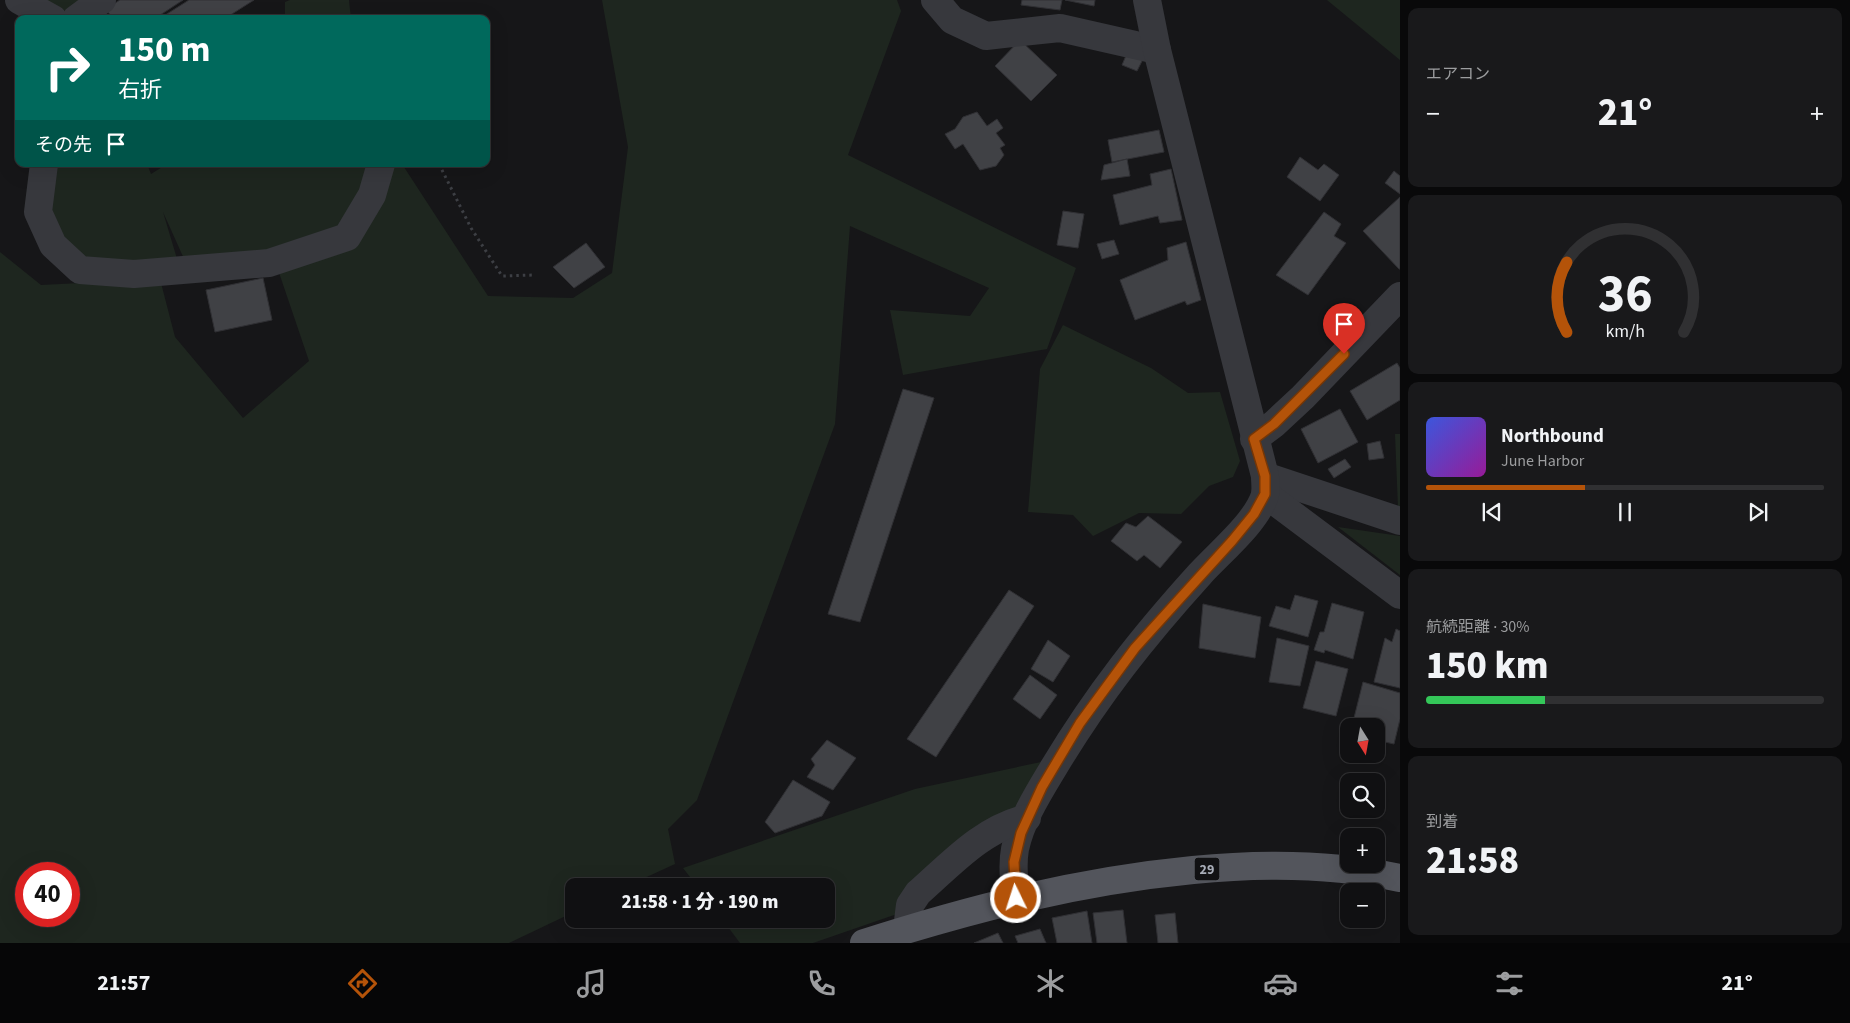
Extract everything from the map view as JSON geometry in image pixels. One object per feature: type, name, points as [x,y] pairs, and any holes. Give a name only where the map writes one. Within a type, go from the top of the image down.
[{"type":"main road","name":"29","points":[[864,943],[1016,898],[1146,874],[1235,866],[1313,865],[1348,868],[1400,878]]},
{"type":"street","points":[[18,0],[46,15]]},
{"type":"street","points":[[81,15],[102,0]]},
{"type":"street","points":[[934,0],[952,20],[986,36],[1060,28],[1158,50]]},
{"type":"street","points":[[1016,898],[1014,862],[1016,847],[1026,818],[1080,723],[1106,685],[1135,648],[1254,514],[1265,485],[1147,0]]},
{"type":"street","points":[[44,167],[38,212],[53,245],[80,270],[134,274],[269,263],[347,236],[372,195],[380,167]]},
{"type":"street","points":[[1254,439],[1266,432],[1303,397],[1400,296]]},
{"type":"street","points":[[1265,485],[1400,521]]},
{"type":"street","points":[[1265,485],[1400,595]]},
{"type":"street","points":[[907,929],[910,905],[918,893],[988,833],[1007,823],[1026,818]]},
{"type":"path","points":[[440,167],[471,228],[502,276],[534,275]]},
{"type":"shaded area","points":[[44,0],[84,0],[69,13]]},
{"type":"shaded area","points":[[290,0],[349,0],[351,15],[285,15],[285,2]]},
{"type":"shaded area","points":[[602,0],[897,0],[901,11],[848,155],[1076,268],[1047,349],[903,375],[890,310],[970,316],[989,288],[850,226],[835,424],[697,800],[668,829],[675,864],[644,878],[565,878],[565,916],[509,943],[0,943],[0,252],[41,285],[160,279],[175,337],[243,418],[309,361],[272,252],[185,261],[163,212],[178,262],[83,264],[58,243],[45,208],[52,167],[148,167],[151,174],[162,167],[404,167],[488,296],[573,298],[612,273],[628,147]]},
{"type":"shaded area","points":[[1327,0],[1400,0],[1400,60]]},
{"type":"shaded area","points":[[1063,325],[1151,368],[1188,393],[1220,392],[1240,461],[1233,477],[1209,486],[1181,514],[1139,513],[1093,536],[1073,515],[1028,512],[1040,369]]},
{"type":"shaded area","points":[[1395,434],[1400,434],[1400,508],[1398,508]]},
{"type":"shaded area","points":[[1338,527],[1400,536],[1400,575]]},
{"type":"shaded area","points":[[1041,762],[1014,813],[897,914],[813,943],[740,943],[729,928],[835,928],[835,878],[691,878],[683,868],[915,789]]},
{"type":"building","points":[[120,0],[183,0],[160,15],[110,15],[106,9]]},
{"type":"building","points":[[189,0],[254,0],[230,15],[165,15]]},
{"type":"building","points":[[1022,0],[1062,0],[1060,10],[1021,5]]},
{"type":"building","points":[[1065,0],[1095,0],[1094,6]]},
{"type":"building","points":[[1020,40],[1057,75],[1031,101],[995,66]]},
{"type":"building","points":[[1128,51],[1143,59],[1137,71],[1122,65]]},
{"type":"building","points":[[977,112],[987,126],[997,119],[1003,128],[996,133],[1005,145],[1000,148],[1004,155],[996,166],[980,170],[963,144],[955,149],[945,134],[955,129],[963,117]]},
{"type":"building","points":[[1159,130],[1164,152],[1112,162],[1108,140]]},
{"type":"building","points":[[1300,157],[1318,170],[1324,164],[1339,175],[1320,201],[1287,177]]},
{"type":"building","points":[[1127,159],[1130,176],[1101,180],[1104,165]]},
{"type":"building","points":[[1171,169],[1182,220],[1160,223],[1158,216],[1120,225],[1113,195],[1152,185],[1150,174]]},
{"type":"building","points":[[1394,171],[1400,176],[1400,194],[1385,183]]},
{"type":"building","points":[[1400,197],[1400,269],[1399,269],[1363,231]]},
{"type":"building","points":[[1063,211],[1084,214],[1078,248],[1057,245]]},
{"type":"building","points":[[1324,212],[1341,224],[1334,236],[1346,243],[1308,295],[1276,275]]},
{"type":"building","points":[[1114,240],[1119,254],[1102,259],[1097,244]]},
{"type":"building","points":[[1186,242],[1201,300],[1187,305],[1185,301],[1135,320],[1120,280],[1168,260],[1167,248]]},
{"type":"building","points":[[586,243],[605,267],[574,288],[553,267]]},
{"type":"building","points":[[263,278],[272,320],[215,332],[206,290]]},
{"type":"building","points":[[1397,363],[1400,368],[1400,400],[1367,420],[1350,391]]},
{"type":"building","points":[[903,389],[934,398],[860,622],[828,614]]},
{"type":"building","points":[[1340,409],[1358,442],[1318,463],[1301,429]]},
{"type":"building","points":[[1380,441],[1384,458],[1369,460],[1367,444]]},
{"type":"building","points":[[1345,459],[1351,467],[1334,478],[1328,469]]},
{"type":"building","points":[[1148,516],[1182,542],[1160,568],[1144,555],[1137,561],[1111,541],[1126,523],[1136,527]]},
{"type":"building","points":[[1009,590],[1034,606],[936,757],[907,739]]},
{"type":"building","points":[[1295,595],[1318,601],[1308,637],[1269,626],[1276,606],[1290,610]]},
{"type":"building","points":[[1332,603],[1364,612],[1353,659],[1325,650],[1324,653],[1314,650],[1320,632],[1324,632]]},
{"type":"building","points":[[1203,604],[1261,617],[1255,658],[1199,648]]},
{"type":"building","points":[[1396,629],[1400,631],[1400,688],[1374,682],[1385,638],[1392,642]]},
{"type":"building","points":[[1277,638],[1309,646],[1300,686],[1269,682]]},
{"type":"building","points":[[1048,640],[1070,656],[1053,682],[1031,669]]},
{"type":"building","points":[[1316,661],[1348,669],[1336,716],[1303,708]]},
{"type":"building","points":[[1030,675],[1057,695],[1040,719],[1013,699]]},
{"type":"building","points":[[1363,682],[1400,693],[1400,719],[1394,744],[1385,742],[1385,718],[1354,718]]},
{"type":"building","points":[[827,740],[856,758],[833,790],[807,777],[815,765],[811,759]]},
{"type":"building","points":[[793,780],[830,802],[822,816],[775,833],[765,822]]},
{"type":"building","points":[[1123,910],[1127,943],[1097,943],[1093,913]]},
{"type":"building","points":[[1087,911],[1092,943],[1057,943],[1052,918]]},
{"type":"building","points":[[1175,913],[1178,943],[1158,943],[1155,915]]},
{"type":"building","points":[[1040,929],[1046,943],[1018,943],[1015,936]]},
{"type":"building","points":[[998,933],[1003,943],[974,943]]},
{"type":"route","points":[[1016,898],[1014,862],[1016,847],[1026,818],[1080,723],[1106,685],[1135,648],[1254,514],[1265,494],[1265,476],[1254,439],[1266,432],[1344,354]]}]
